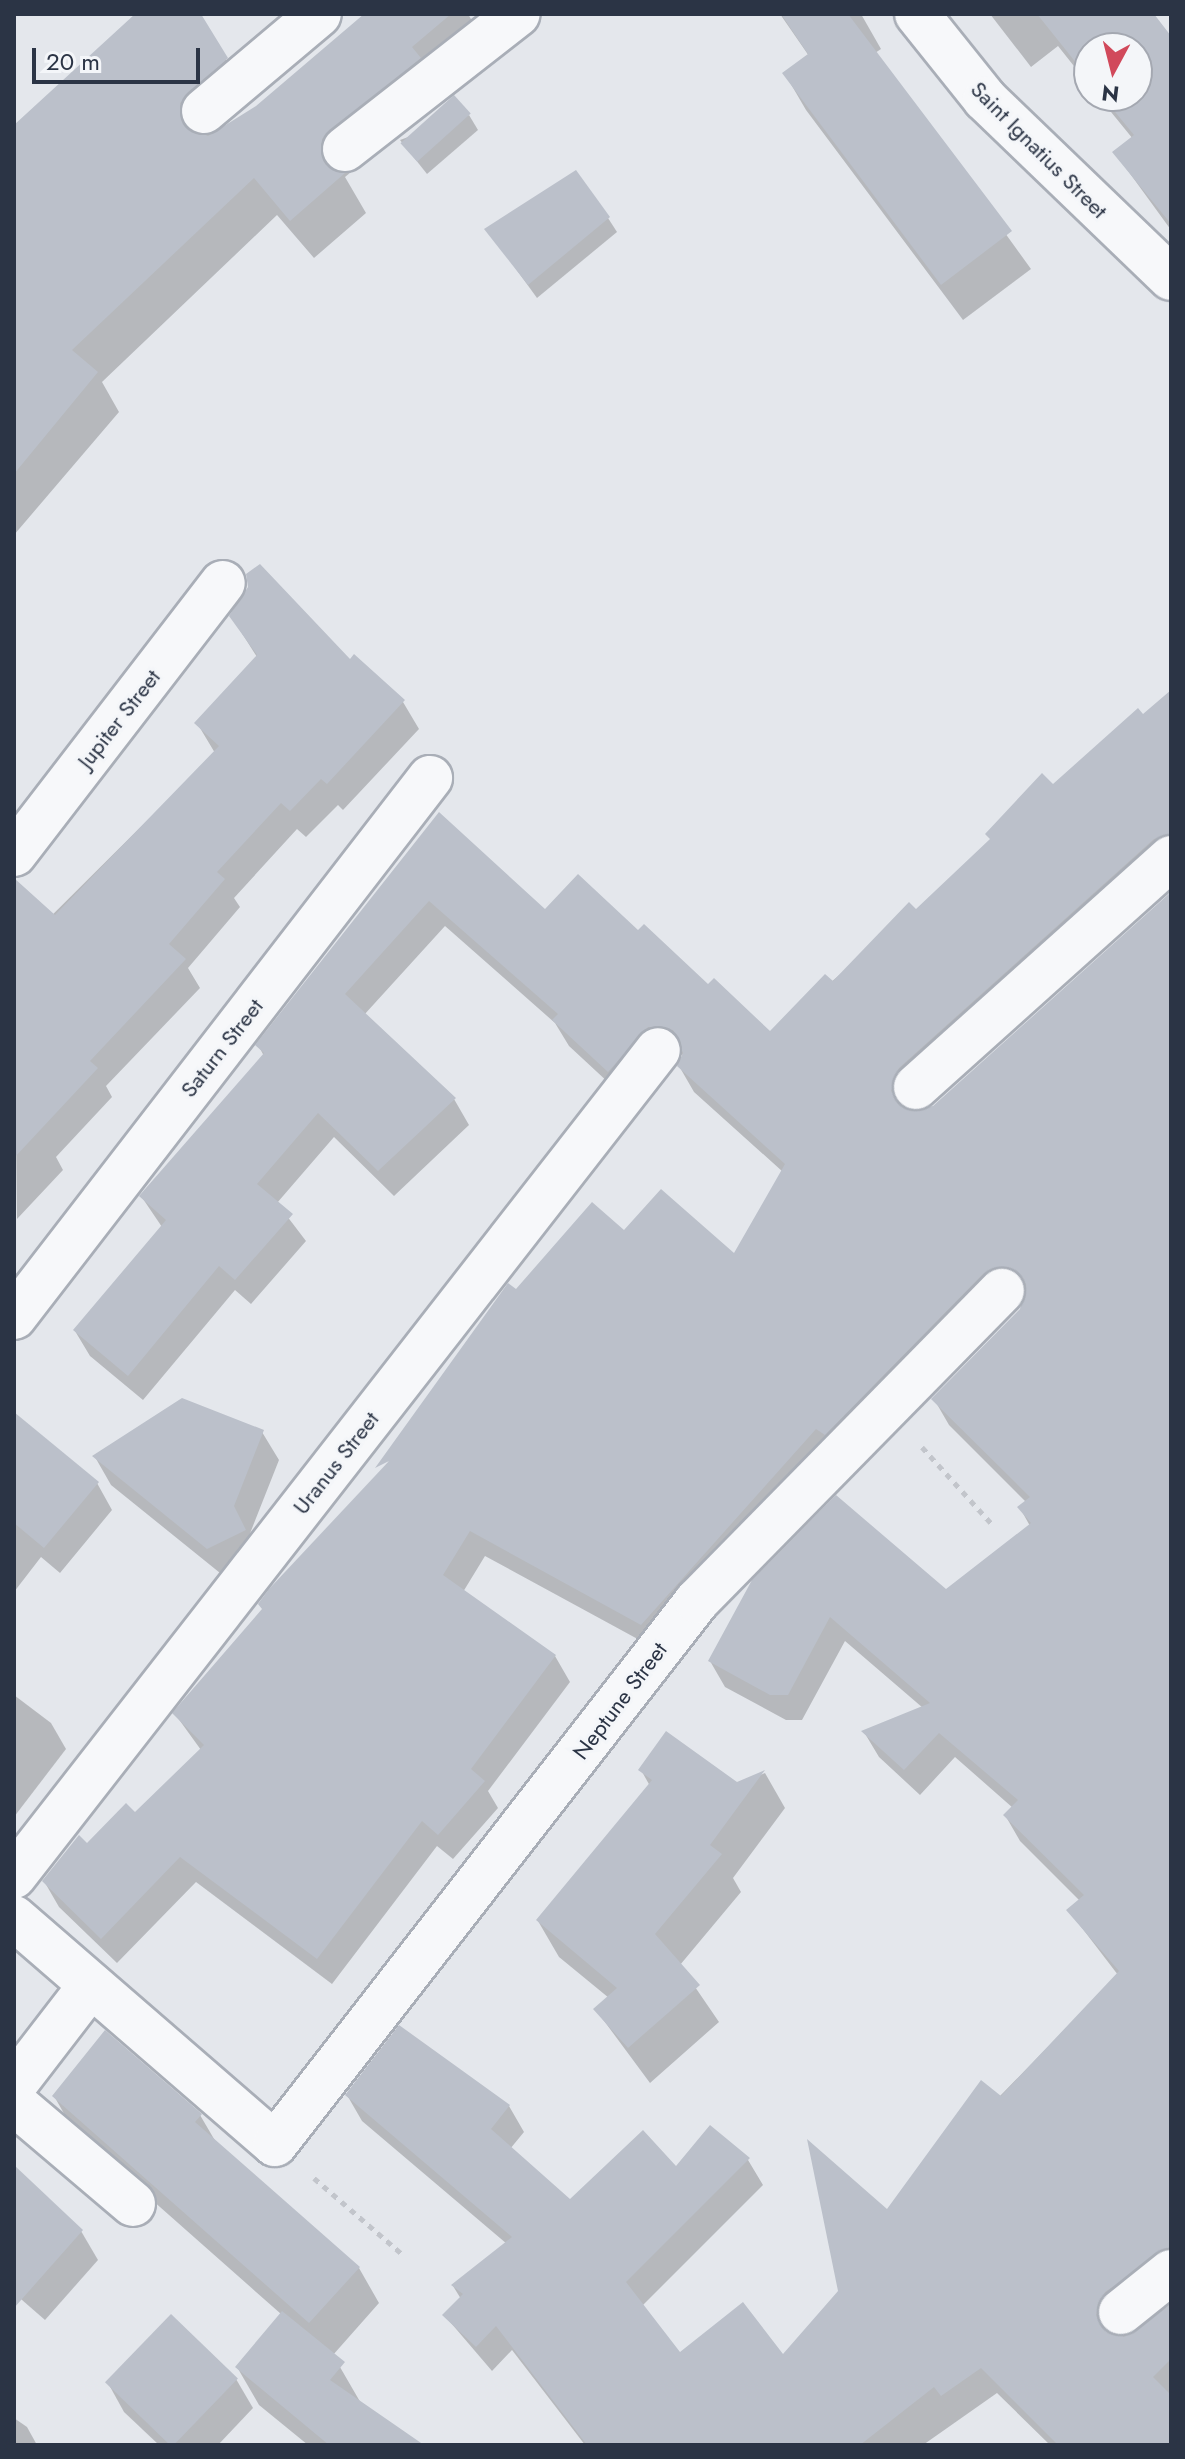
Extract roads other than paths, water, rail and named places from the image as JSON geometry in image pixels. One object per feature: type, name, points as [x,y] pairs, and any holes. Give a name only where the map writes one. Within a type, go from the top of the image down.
[{"type":"street","points":[[204,111],[319,14]]},
{"type":"street","points":[[345,149],[518,14]]},
{"type":"street","name":"Saint Ignatius Street","points":[[917,14],[985,99],[1171,278]]},
{"type":"street","name":"Jupiter Street","points":[[14,854],[223,583]]},
{"type":"street","name":"Saturn Street","points":[[14,1317],[430,778]]},
{"type":"street","points":[[916,1087],[1171,858]]},
{"type":"street","name":"Uranus Street","points":[[14,1876],[658,1050]]},
{"type":"street","name":"Neptune Street","points":[[91,1985],[275,2144],[697,1601],[884,1405],[1002,1291]]},
{"type":"street","points":[[14,1918],[91,1985],[14,2085]]},
{"type":"street","points":[[14,2103],[133,2204]]},
{"type":"street","points":[[1121,2312],[1171,2272]]}]
